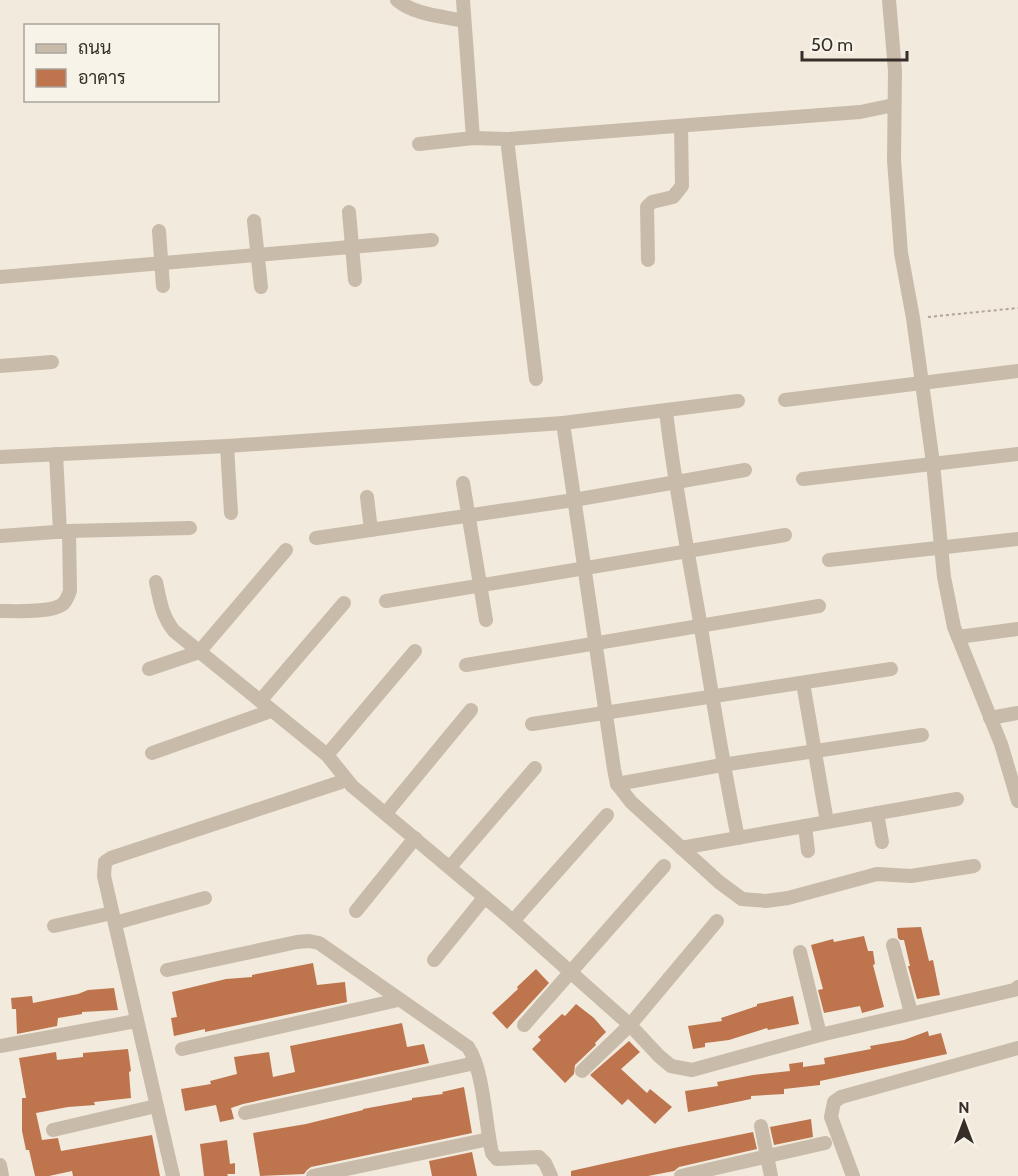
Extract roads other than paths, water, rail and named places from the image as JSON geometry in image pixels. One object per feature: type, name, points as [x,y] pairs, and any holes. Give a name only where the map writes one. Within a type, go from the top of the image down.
[{"type":"street","points":[[397,0],[418,12],[464,21]]},
{"type":"street","points":[[463,0],[473,138]]},
{"type":"street","points":[[889,0],[895,70],[894,160],[901,253],[913,318],[933,463],[944,577],[954,627],[1001,744],[1017,794]]},
{"type":"street","points":[[419,144],[473,138],[507,139],[860,112],[894,105]]},
{"type":"street","points":[[648,260],[647,207],[652,202],[673,197],[682,186],[681,126]]},
{"type":"street","points":[[507,139],[536,379]]},
{"type":"street","points":[[349,212],[355,280]]},
{"type":"street","points":[[254,221],[261,287]]},
{"type":"street","points":[[159,231],[163,286]]},
{"type":"street","points":[[0,277],[432,240]]},
{"type":"street","points":[[0,366],[52,362]]},
{"type":"street","points":[[785,400],[1018,371]]},
{"type":"street","points":[[0,457],[227,446],[563,423],[738,401]]},
{"type":"street","points":[[666,411],[674,483],[701,626],[722,765],[738,838]]},
{"type":"street","points":[[563,423],[617,783],[632,802],[719,882],[742,898],[766,901],[788,898],[877,874],[911,876],[974,866]]},
{"type":"street","points":[[227,446],[231,513]]},
{"type":"street","points":[[0,611],[46,609],[61,606],[67,600],[70,591],[56,454]]},
{"type":"street","points":[[803,478],[1018,454]]},
{"type":"street","points":[[316,538],[574,500],[745,470]]},
{"type":"street","points":[[463,483],[486,620]]},
{"type":"street","points":[[367,497],[371,530]]},
{"type":"street","points":[[0,536],[64,531],[190,528]]},
{"type":"street","points":[[386,602],[785,535]]},
{"type":"street","points":[[829,560],[1018,539]]},
{"type":"street","points":[[149,669],[199,652],[286,550]]},
{"type":"street","points":[[156,582],[162,610],[174,631],[327,755],[345,779],[513,921],[630,1025],[659,1056],[672,1066],[681,1069],[701,1067],[819,1035],[1018,987]]},
{"type":"street","points":[[260,701],[344,603]]},
{"type":"street","points":[[466,665],[819,606]]},
{"type":"street","points":[[958,637],[1018,629]]},
{"type":"street","points":[[327,755],[415,651]]},
{"type":"street","points":[[532,724],[891,669]]},
{"type":"street","points":[[802,683],[827,822]]},
{"type":"street","points":[[386,813],[471,710]]},
{"type":"street","points":[[152,753],[271,711]]},
{"type":"street","points":[[990,718],[1018,713]]},
{"type":"street","points":[[617,783],[922,735]]},
{"type":"street","points":[[450,867],[535,768]]},
{"type":"street","points":[[173,1176],[113,918],[103,869],[105,862],[111,858],[345,779]]},
{"type":"street","points":[[681,848],[957,799]]},
{"type":"street","points":[[877,813],[882,842]]},
{"type":"street","points":[[513,921],[607,815]]},
{"type":"street","points":[[805,826],[808,850]]},
{"type":"street","points":[[356,911],[415,838]]},
{"type":"street","points":[[524,1025],[664,866]]},
{"type":"street","points":[[54,926],[113,918],[205,898]]},
{"type":"street","points":[[434,960],[484,898]]},
{"type":"street","points":[[582,1071],[630,1025],[717,921]]},
{"type":"street","points":[[167,970],[309,941],[319,943],[468,1047],[475,1063],[492,1153],[497,1159],[539,1157],[545,1163],[551,1176]]},
{"type":"street","points":[[893,945],[911,1013]]},
{"type":"street","points":[[800,952],[819,1035]]},
{"type":"street","points":[[182,1049],[398,1000]]},
{"type":"street","points":[[0,1046],[136,1021]]},
{"type":"street","points":[[853,1176],[831,1117],[834,1102],[841,1096],[1018,1048]]},
{"type":"street","points":[[245,1113],[475,1063]]},
{"type":"street","points":[[53,1130],[156,1107]]},
{"type":"street","points":[[761,1126],[771,1176]]},
{"type":"street","points":[[313,1176],[489,1139]]},
{"type":"street","points":[[681,1176],[825,1143]]},
{"type":"street","points":[[0,1165],[2,1176]]}]
